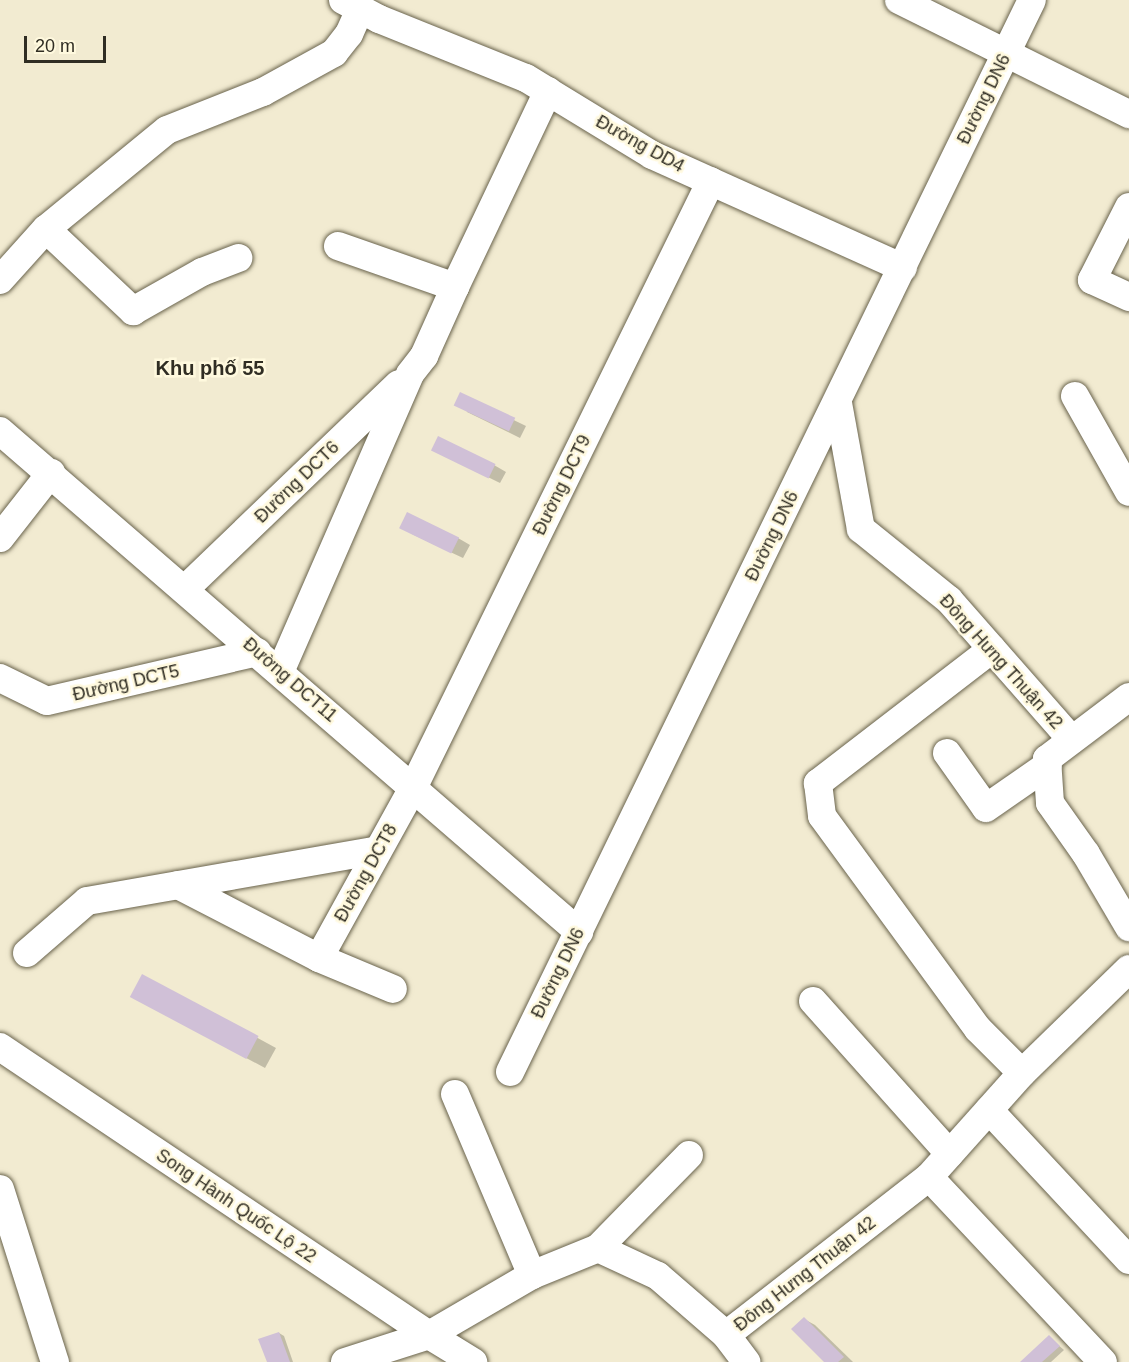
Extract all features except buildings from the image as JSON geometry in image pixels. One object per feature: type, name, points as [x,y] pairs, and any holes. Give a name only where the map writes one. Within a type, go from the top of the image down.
[{"type":"street","points":[[899,0],[1129,114]]},
{"type":"street","name":"Đường DN6","points":[[510,1072],[838,403],[1032,0]]},
{"type":"street","points":[[0,280],[46,229],[167,130],[264,92],[334,53],[368,7]]},
{"type":"street","name":"Đường DD4","points":[[368,7],[526,78],[652,155],[903,268]]},
{"type":"street","points":[[280,672],[410,374],[424,356],[548,91]]},
{"type":"street","name":"Đường DCT9","points":[[413,788],[711,181]]},
{"type":"street","points":[[1129,207],[1092,280],[1129,297]]},
{"type":"street","points":[[46,229],[133,311],[202,272],[238,258]]},
{"type":"street","points":[[338,246],[455,287]]},
{"type":"street","name":"Đường DCT6","points":[[185,589],[410,374]]},
{"type":"street","points":[[1075,396],[1129,492]]},
{"type":"street","name":"Đông Hưng Thuận 42","points":[[838,403],[861,529],[949,600],[1072,740]]},
{"type":"street","name":"Đường DCT11","points":[[0,431],[579,932]]},
{"type":"street","points":[[0,538],[51,473]]},
{"type":"street","points":[[992,649],[819,783],[822,816],[978,1029],[1022,1073]]},
{"type":"street","name":"Đường DCT5","points":[[0,678],[47,701],[257,652]]},
{"type":"street","name":"Đông Hưng Thuận 42","points":[[1048,765],[1047,759],[1129,697]]},
{"type":"street","points":[[947,753],[986,808],[1048,765]]},
{"type":"street","points":[[1048,765],[1050,803],[1086,854],[1129,927]]},
{"type":"street","name":"Đường DCT8","points":[[319,958],[413,788]]},
{"type":"street","points":[[27,953],[87,902],[378,850]]},
{"type":"street","points":[[178,885],[319,958],[393,989]]},
{"type":"street","name":"Đông Hưng Thuận 42","points":[[598,1248],[658,1276],[726,1335],[929,1177],[1022,1073],[1129,969]]},
{"type":"street","points":[[813,1001],[950,1154]]},
{"type":"street","name":"Song Hành Quốc Lộ 22","points":[[0,1047],[429,1335],[473,1362]]},
{"type":"street","points":[[455,1094],[532,1275]]},
{"type":"street","points":[[989,1110],[1129,1260]]},
{"type":"street","points":[[345,1362],[429,1335],[532,1275],[598,1248],[689,1155]]},
{"type":"street","points":[[929,1177],[1103,1362]]},
{"type":"street","points":[[0,1189],[55,1362]]},
{"type":"street","points":[[726,1335],[746,1362]]},
{"type":"district","name":"Khu phố 55","points":[[210,368]]}]
